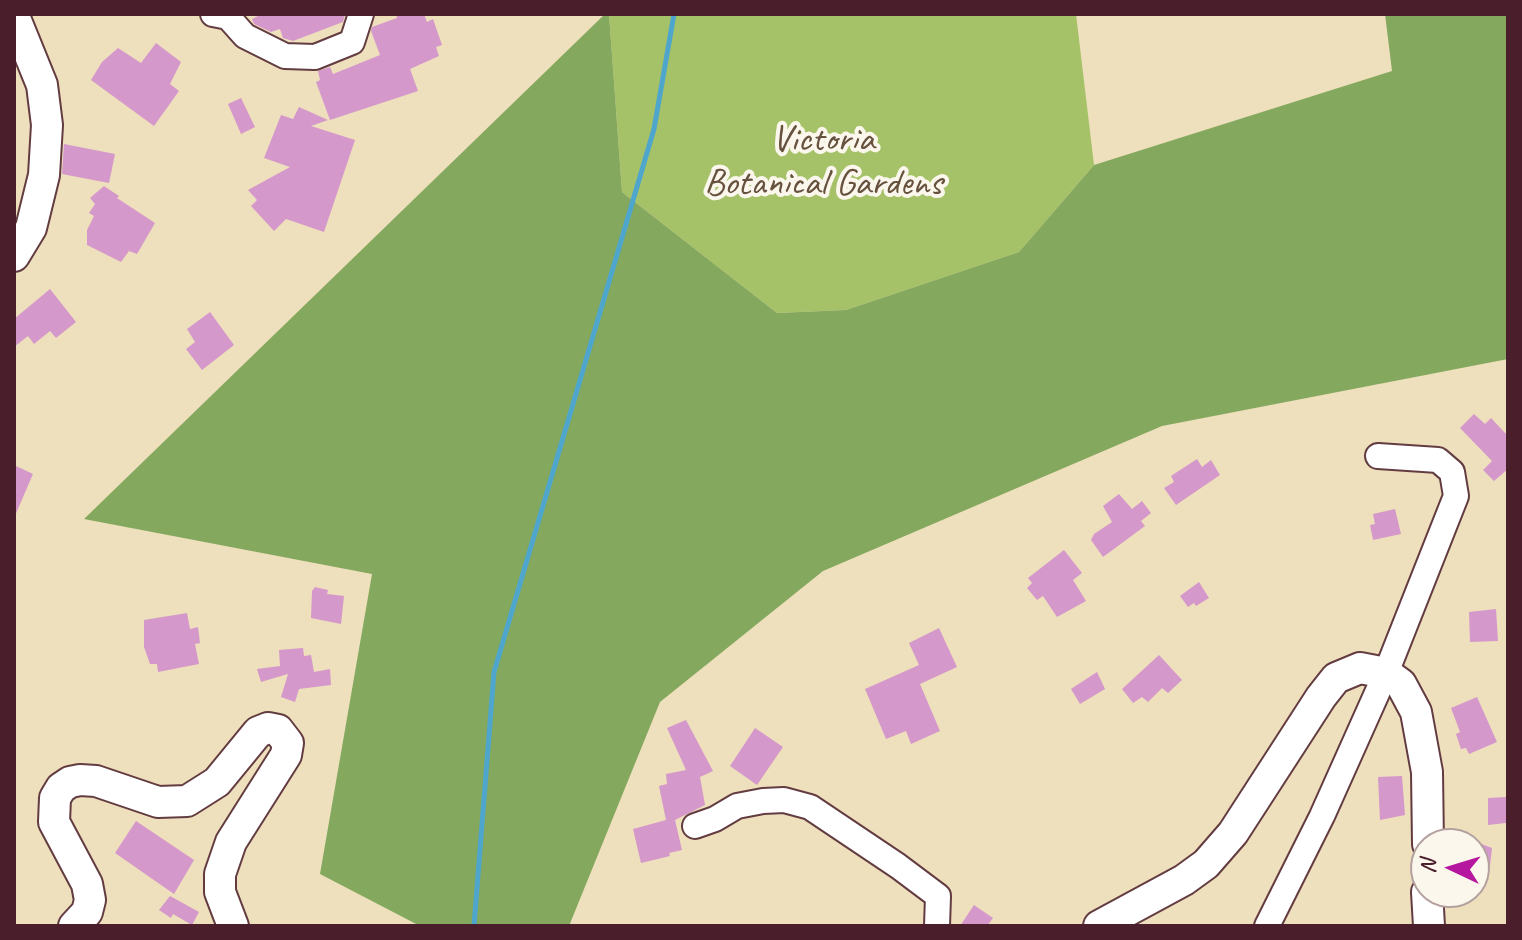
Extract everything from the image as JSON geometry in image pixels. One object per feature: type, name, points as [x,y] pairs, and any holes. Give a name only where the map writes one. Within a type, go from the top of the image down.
[{"type":"main road","points":[[14,16],[42,85],[47,125],[44,175],[31,228],[14,256]]},
{"type":"main road","points":[[1099,926],[1184,880],[1206,864],[1233,833],[1336,678],[1360,668],[1386,673],[1401,684],[1409,696],[1419,724],[1427,772],[1428,828]]},
{"type":"main road","points":[[74,926],[87,912],[90,900],[87,884],[54,822],[55,798],[61,788],[80,780],[96,781],[158,802],[187,801],[217,782],[258,732],[268,728],[278,730],[288,743],[286,755],[231,842],[220,874],[220,892],[233,926]]},
{"type":"street","points":[[223,15],[245,36],[285,56],[315,57],[352,42],[361,14]]},
{"type":"street","points":[[1267,926],[1322,816],[1386,673],[1456,496],[1452,472],[1438,460],[1378,456]]},
{"type":"street","points":[[695,826],[737,806],[763,801],[784,800],[810,807],[938,896],[937,926]]},
{"type":"green space","points":[[605,14],[609,14],[622,192],[777,313],[846,310],[1019,252],[1094,165],[1392,71],[1385,14],[1508,14],[1508,359],[1162,426],[823,571],[660,702],[569,926],[420,926],[320,874],[372,574],[84,519]]},
{"type":"green space","name":"Victoria Botanical Gardens","points":[[609,14],[1076,14],[1094,165],[1019,252],[846,310],[777,313],[622,192]]},
{"type":"building","points":[[262,14],[345,14],[343,22],[293,41],[283,38],[280,29],[271,32],[254,24],[252,19]]},
{"type":"building","points":[[396,14],[424,14],[427,22],[433,19],[442,45],[436,47],[439,56],[410,69],[418,91],[330,120],[316,82],[320,80],[318,71],[330,67],[333,74],[380,55],[372,27],[397,18]]},
{"type":"building","points":[[156,43],[181,62],[170,84],[179,91],[154,126],[91,80],[102,62],[118,48],[141,63]]},
{"type":"building","points":[[241,98],[255,127],[241,134],[228,104]]},
{"type":"building","points":[[299,107],[328,120],[311,126],[355,140],[324,232],[286,219],[274,231],[251,206],[257,200],[248,190],[290,167],[264,158],[281,115],[293,119]]},
{"type":"building","points":[[64,144],[115,154],[109,183],[62,174]]},
{"type":"building","points":[[104,186],[155,223],[137,254],[129,251],[121,262],[87,245],[87,230],[94,216],[89,213],[95,204],[90,198]]},
{"type":"building","points":[[50,289],[76,322],[56,338],[50,331],[34,344],[28,336],[14,347],[14,319]]},
{"type":"building","points":[[210,312],[234,345],[202,370],[186,349],[195,342],[187,329]]},
{"type":"building","points":[[1474,414],[1485,424],[1491,418],[1508,436],[1508,469],[1494,481],[1483,470],[1492,461],[1460,428]]},
{"type":"building","points":[[1197,459],[1202,467],[1211,460],[1220,475],[1176,505],[1164,488],[1174,482],[1171,476]]},
{"type":"building","points":[[14,465],[33,474],[14,518]]},
{"type":"building","points":[[1119,494],[1132,509],[1142,501],[1151,513],[1141,521],[1145,526],[1103,557],[1091,540],[1094,534],[1112,522],[1103,506]]},
{"type":"building","points":[[1395,509],[1401,534],[1373,540],[1370,525],[1375,524],[1373,514]]},
{"type":"building","points":[[1064,550],[1082,573],[1073,580],[1086,601],[1057,617],[1043,596],[1037,600],[1027,588],[1032,583],[1028,578]]},
{"type":"building","points":[[1199,582],[1209,598],[1188,607],[1180,596]]},
{"type":"building","points":[[315,587],[328,590],[327,594],[344,596],[341,624],[311,618],[312,591]]},
{"type":"building","points":[[1496,609],[1498,641],[1470,642],[1469,612]]},
{"type":"building","points":[[187,613],[190,629],[198,627],[200,643],[195,644],[199,664],[158,672],[157,664],[150,664],[144,647],[144,620]]},
{"type":"building","points":[[939,628],[957,667],[920,684],[940,731],[911,744],[906,731],[886,739],[865,689],[919,665],[909,643]]},
{"type":"building","points":[[303,648],[304,656],[311,655],[314,672],[330,669],[331,685],[299,689],[295,702],[281,697],[288,674],[261,682],[257,669],[280,666],[279,650]]},
{"type":"building","points":[[1159,655],[1182,680],[1168,693],[1162,688],[1148,702],[1142,697],[1133,703],[1122,689]]},
{"type":"building","points":[[1097,672],[1105,689],[1080,704],[1071,689]]},
{"type":"building","points":[[1477,697],[1497,742],[1469,754],[1466,748],[1461,749],[1456,734],[1460,732],[1451,708]]},
{"type":"building","points":[[686,720],[713,771],[700,777],[705,805],[675,820],[682,850],[641,863],[633,829],[666,820],[659,786],[667,784],[666,774],[686,770],[667,728]]},
{"type":"building","points":[[755,728],[783,747],[757,785],[730,766]]},
{"type":"building","points":[[1402,776],[1405,815],[1380,820],[1378,777]]},
{"type":"building","points":[[1506,797],[1506,823],[1488,825],[1488,798]]},
{"type":"building","points":[[136,821],[194,860],[174,894],[115,853]]},
{"type":"building","points":[[170,896],[199,912],[192,925],[159,910]]},
{"type":"building","points":[[974,905],[993,918],[987,926],[960,926]]},
{"type":"waterway","points":[[474,926],[494,672],[654,129],[674,14]]}]
